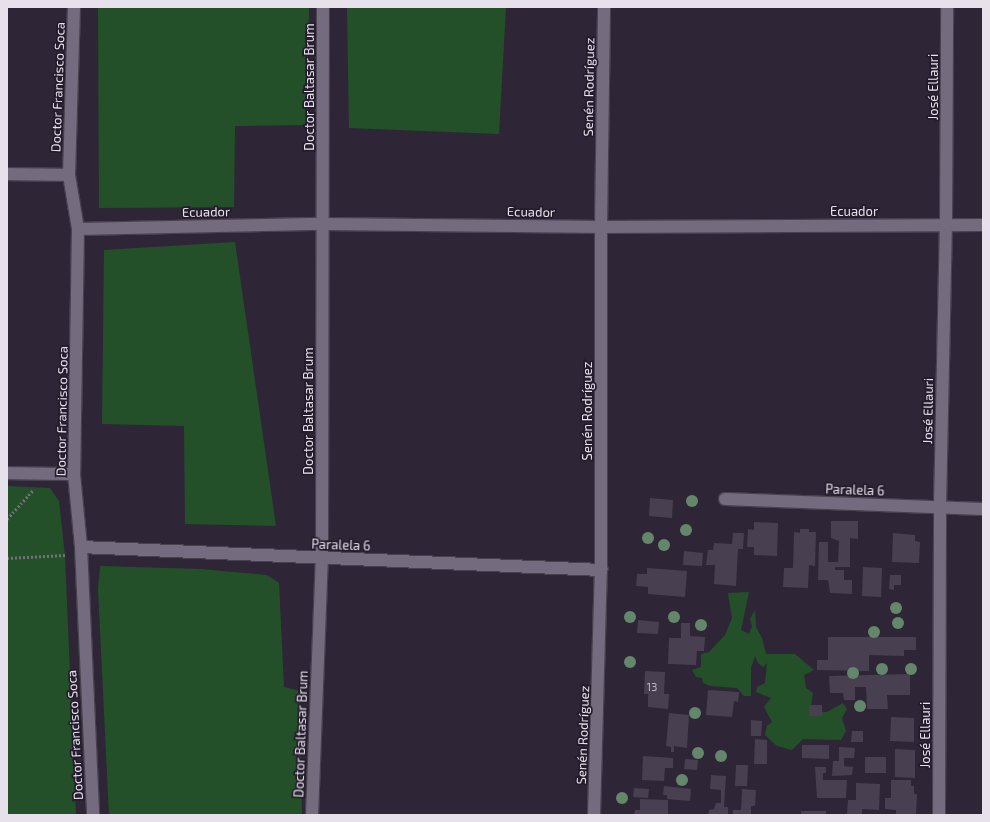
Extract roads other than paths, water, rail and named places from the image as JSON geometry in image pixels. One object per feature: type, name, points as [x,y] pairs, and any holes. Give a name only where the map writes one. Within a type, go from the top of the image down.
[{"type":"street","name":"Doctor Francisco Soca","points":[[74,7],[69,175],[78,229],[74,474],[80,547],[93,815]]},
{"type":"street","name":"Doctor Baltasar Brum","points":[[312,815],[322,559],[323,7]]},
{"type":"street","name":"Senén Rodríguez","points":[[594,815],[601,570],[601,227],[604,7]]},
{"type":"street","name":"José Ellauri","points":[[939,815],[940,507],[946,224],[947,7]]},
{"type":"street","points":[[7,174],[69,175]]},
{"type":"street","name":"Ecuador","points":[[78,229],[323,224],[601,227],[983,225]]},
{"type":"street","points":[[7,473],[74,474]]},
{"type":"street","name":"Paralela 6","points":[[725,499],[983,509]]},
{"type":"street","name":"Paralela 6","points":[[80,547],[322,559],[601,570]]}]
